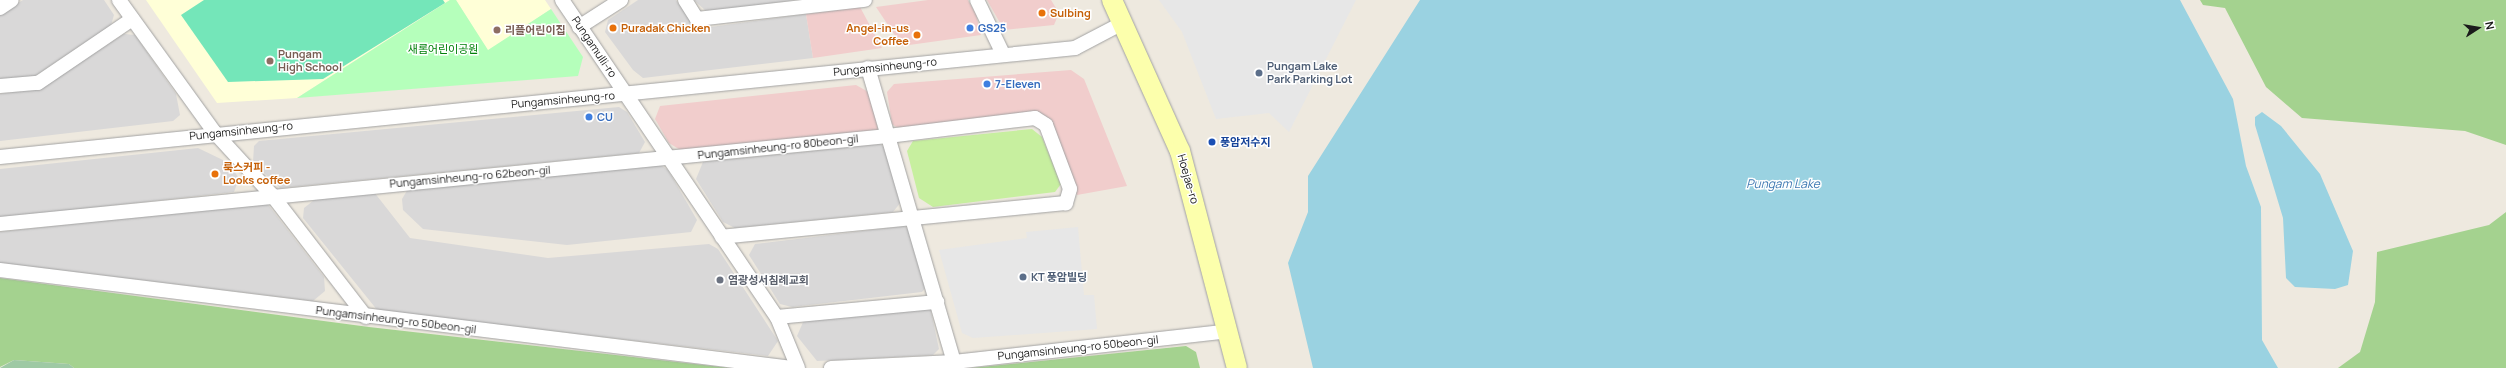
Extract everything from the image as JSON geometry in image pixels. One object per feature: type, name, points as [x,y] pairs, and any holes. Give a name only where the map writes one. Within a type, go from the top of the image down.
[{"type":"main road","name":"Hoejae-ro","points":[[1112,0],[1121,24],[1150,78],[1180,151],[1229,331],[1237,368]]},
{"type":"street","points":[[0,8],[12,0]]},
{"type":"street","points":[[119,0],[215,133],[272,195],[366,317]]},
{"type":"street","name":"Pungamulli-ro","points":[[562,0],[626,94]]},
{"type":"street","points":[[579,27],[621,0]]},
{"type":"street","points":[[685,0],[697,19],[865,0]]},
{"type":"street","points":[[977,0],[1003,54]]},
{"type":"street","points":[[0,86],[38,83],[132,18]]},
{"type":"street","name":"Pungamsinheung-ro","points":[[0,157],[215,133],[626,94],[1003,54],[1075,48],[1121,24]]},
{"type":"street","points":[[868,68],[914,218],[954,362]]},
{"type":"street","points":[[626,94],[777,317],[798,368]]},
{"type":"street","name":"Pungamsinheung-ro 80beon-gil","points":[[668,158],[888,136],[1035,118],[1046,125],[1070,189],[1066,203],[914,218]]},
{"type":"street","name":"Pungamsinheung-ro 62beon-gil","points":[[272,195],[668,158]]},
{"type":"street","points":[[0,224],[272,195]]},
{"type":"street","points":[[722,237],[914,218]]},
{"type":"street","name":"Pungamsinheung-ro 50beon-gil","points":[[0,270],[366,317],[792,368]]},
{"type":"street","points":[[777,317],[938,302]]},
{"type":"street","name":"Pungamsinheung-ro 50beon-gil","points":[[831,368],[954,362],[1229,331]]},
{"type":"shaded area","points":[[23,0],[104,0],[114,15],[111,25],[35,76],[0,80],[0,15]]},
{"type":"shaded area","name":"Pungam High School","points":[[146,0],[450,0],[297,98],[217,103]]},
{"type":"shaded area","name":"리플어린이집","points":[[456,0],[545,0],[551,9],[488,51]]},
{"type":"shaded area","points":[[638,0],[676,0],[696,29],[806,14],[813,58],[643,78],[633,70],[605,32],[608,20]]},
{"type":"shaded area","points":[[694,0],[796,0],[707,12]]},
{"type":"shaded area","points":[[928,0],[968,0],[976,14],[981,35],[902,46],[876,7]]},
{"type":"shaded area","points":[[987,0],[1051,0],[1059,13],[1054,25],[1004,30]]},
{"type":"shaded area","name":"Pungam Lake Park Parking Lot","points":[[1159,0],[1356,0],[1289,132],[1269,113],[1216,119],[1182,32]]},
{"type":"shaded area","points":[[860,7],[882,48],[813,58],[806,14]]},
{"type":"shaded area","points":[[124,34],[135,35],[176,94],[180,115],[173,121],[0,141],[0,94],[39,88]]},
{"type":"shaded area","points":[[1071,70],[1084,79],[1127,186],[1077,195],[1052,121],[1040,113],[899,129],[892,124],[887,92],[894,84]]},
{"type":"shaded area","points":[[856,85],[872,94],[878,130],[682,151],[669,143],[655,119],[660,106]]},
{"type":"shaded area","points":[[619,107],[627,112],[645,142],[639,153],[280,188],[253,162],[254,146],[259,141]]},
{"type":"shaded area","points":[[880,144],[889,151],[901,202],[893,212],[735,228],[723,222],[696,179],[703,162]]},
{"type":"shaded area","points":[[198,148],[227,162],[239,178],[234,192],[0,218],[0,169]]},
{"type":"shaded area","points":[[659,164],[668,170],[697,220],[691,232],[567,245],[423,229],[403,210],[402,199],[408,189]]},
{"type":"shaded area","points":[[374,192],[410,238],[548,258],[709,244],[718,249],[778,341],[768,356],[378,311],[303,218],[304,208],[318,197]]},
{"type":"shaded area","points":[[266,202],[324,277],[325,291],[313,301],[0,263],[0,232]]},
{"type":"shaded area","points":[[904,226],[912,232],[927,286],[922,292],[792,307],[780,304],[749,255],[755,244]]},
{"type":"shaded area","points":[[1078,227],[1084,295],[1094,295],[1097,329],[973,338],[962,333],[939,250],[1027,238],[1026,232]]},
{"type":"shaded area","points":[[930,307],[939,349],[933,355],[817,361],[797,336],[804,320]]},
{"type":"shaded area","points":[[14,360],[69,364],[74,368],[0,368]]},
{"type":"green space","name":"Pungam High School","points":[[204,0],[443,0],[445,3],[323,79],[228,82],[181,15]]},
{"type":"green space","name":"새롬어린이공원","points":[[450,0],[456,0],[488,50],[551,9],[583,57],[578,76],[297,98]]},
{"type":"green space","points":[[2200,0],[2506,0],[2506,145],[2465,131],[2302,118],[2266,87],[2225,8],[2203,5]]},
{"type":"green space","points":[[1032,129],[1042,137],[1061,184],[1055,192],[933,207],[919,198],[907,151],[913,141]]},
{"type":"green space","points":[[2506,212],[2506,368],[2338,368],[2360,352],[2375,302],[2377,252],[2489,225]]},
{"type":"green space","points":[[0,278],[369,327],[730,368],[74,368],[69,364],[14,360],[0,367]]},
{"type":"green space","points":[[1186,346],[1196,352],[1200,368],[971,368]]},
{"type":"water","name":"Pungam Lake","points":[[1420,0],[2180,0],[2233,99],[2246,166],[2261,207],[2262,340],[2278,368],[1313,368],[1288,263],[1308,212],[1308,176]]},
{"type":"water","points":[[2262,112],[2281,126],[2320,174],[2353,251],[2348,285],[2335,289],[2295,287],[2286,278],[2283,218],[2255,125],[2255,117]]},
{"type":"place","name":"Sulbing","points":[[1042,13]]},
{"type":"place","name":"Puradak Chicken","points":[[613,28]]},
{"type":"place","name":"GS25","points":[[970,28]]},
{"type":"place","name":"리플어린이집","points":[[497,30]]},
{"type":"place","name":"Angel-in-us Coffee","points":[[917,35]]},
{"type":"place","name":"Pungam High School","points":[[270,61]]},
{"type":"place","name":"Pungam Lake Park Parking Lot","points":[[1259,73]]},
{"type":"place","name":"7-Eleven","points":[[987,84]]},
{"type":"place","name":"CU","points":[[589,117]]},
{"type":"place","name":"풍암저수지","points":[[1212,142]]},
{"type":"place","name":"룩스커피 - Looks coffee","points":[[215,174]]},
{"type":"place","name":"KT 풍암빌딩","points":[[1023,277]]},
{"type":"place","name":"염광성서침례교회","points":[[720,280]]}]
